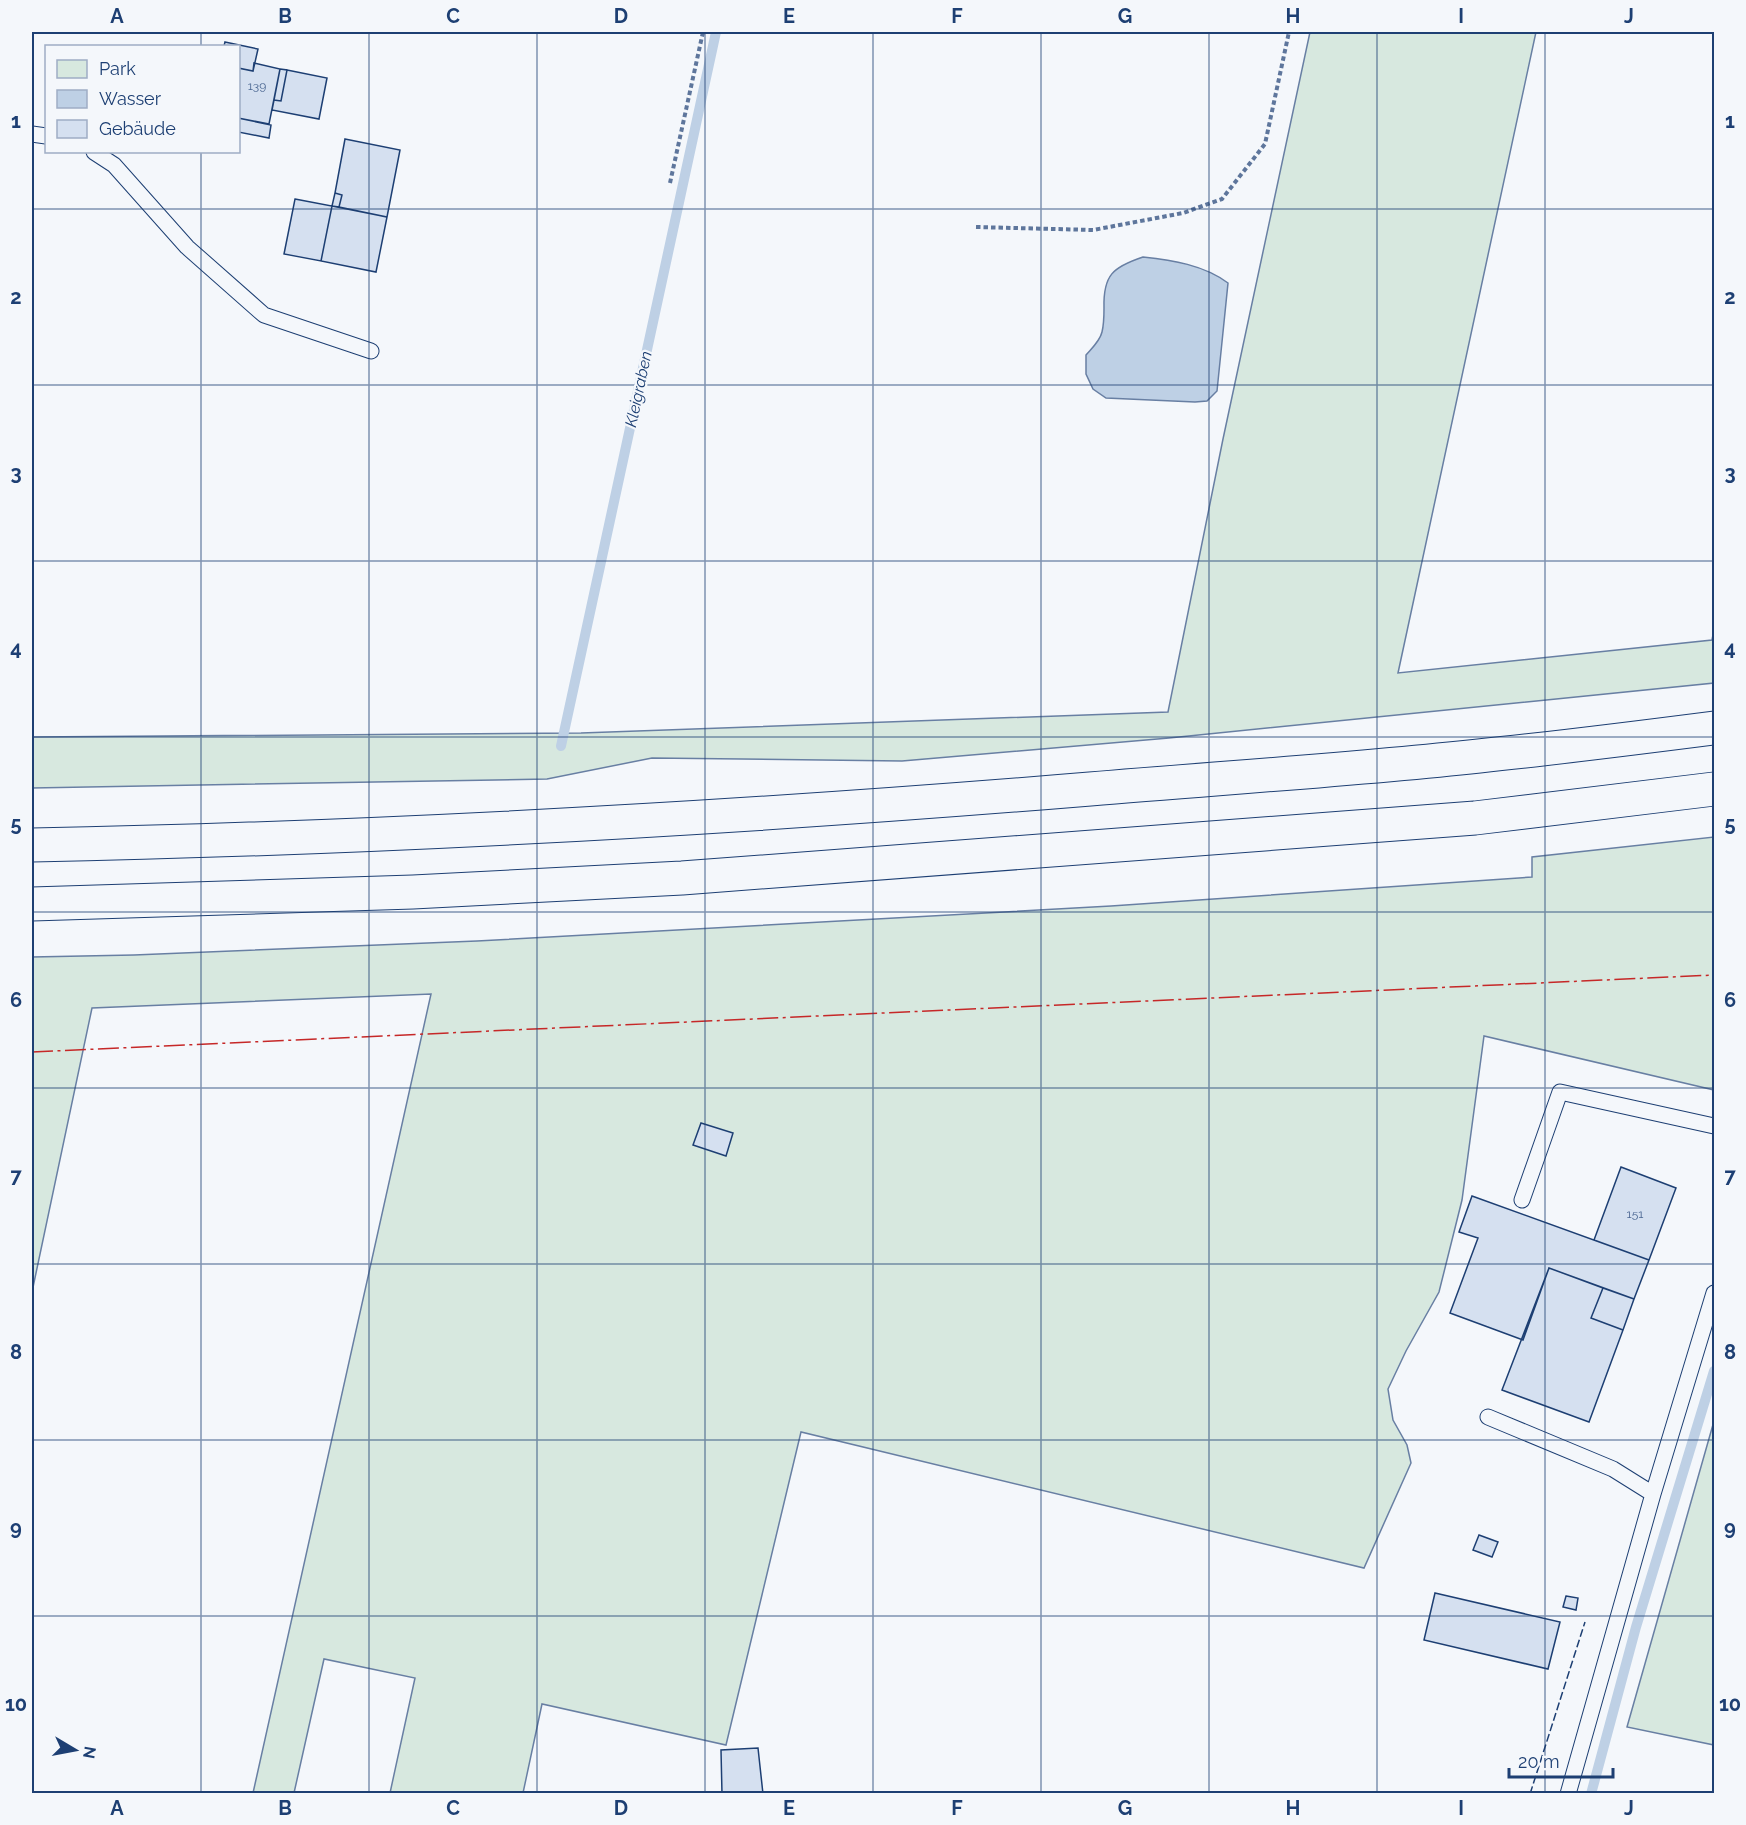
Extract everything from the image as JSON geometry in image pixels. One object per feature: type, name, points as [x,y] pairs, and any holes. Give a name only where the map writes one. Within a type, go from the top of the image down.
[{"type":"highway","points":[[32,844],[379,834],[692,819],[909,804],[1477,757],[1714,728]]},
{"type":"highway","points":[[32,904],[413,892],[682,878],[1476,818],[1714,789]]},
{"type":"lane","points":[[96,153],[114,165],[187,247],[264,315],[371,351]]},
{"type":"lane","points":[[1522,1200],[1560,1092],[1714,1126]]},
{"type":"lane","points":[[1568,1794],[1653,1494],[1714,1293]]},
{"type":"lane","points":[[1488,1417],[1613,1469],[1653,1494]]},
{"type":"path","points":[[670,183],[703,32]]},
{"type":"path","points":[[976,227],[1093,230],[1183,213],[1222,199],[1265,144],[1289,32]]},
{"type":"green space","points":[[1310,32],[1536,32],[1398,673],[1712,640],[1714,630],[1714,683],[1169,738],[902,761],[652,758],[547,779],[32,788],[32,737],[581,733],[1168,712],[1223,439]]},
{"type":"green space","points":[[1714,837],[1714,1090],[1484,1036],[1462,1200],[1439,1292],[1388,1389],[1393,1420],[1407,1445],[1411,1463],[1364,1568],[801,1432],[726,1745],[542,1704],[523,1793],[390,1793],[415,1678],[324,1659],[294,1793],[253,1793],[431,994],[92,1008],[32,1292],[32,957],[477,941],[1111,906],[1532,877],[1532,857]]},
{"type":"green space","points":[[1714,1421],[1714,1745],[1627,1727]]},
{"type":"water","points":[[1143,257],[1198,268],[1228,283],[1217,391],[1207,401],[1106,398],[1093,389],[1086,374],[1086,355],[1098,341],[1102,332],[1105,288],[1108,280],[1117,269]]},
{"type":"building","points":[[240,45],[258,49],[253,71],[240,68]]},
{"type":"building","points":[[254,63],[280,69],[269,124],[240,118],[240,68],[253,71]]},
{"type":"building","points":[[280,69],[287,70],[281,101],[274,100]]},
{"type":"building","points":[[287,70],[327,78],[319,119],[272,110],[274,100],[281,101]]},
{"type":"building","points":[[240,118],[271,125],[269,138],[240,132]]},
{"type":"building","points":[[345,139],[400,150],[387,217],[339,207],[342,195],[335,193]]},
{"type":"building","points":[[335,193],[342,195],[339,207],[332,206]]},
{"type":"building","points":[[295,199],[332,206],[321,261],[284,254]]},
{"type":"building","points":[[332,206],[387,217],[376,272],[321,261]]},
{"type":"building","points":[[701,1123],[733,1133],[726,1156],[693,1145]]},
{"type":"building","points":[[1621,1167],[1676,1188],[1649,1260],[1594,1240]]},
{"type":"building","points":[[1472,1196],[1649,1260],[1634,1299],[1549,1268],[1523,1340],[1450,1313],[1478,1238],[1459,1232]]},
{"type":"building","points":[[1549,1268],[1603,1288],[1591,1318],[1623,1330],[1589,1422],[1502,1390]]},
{"type":"building","points":[[1603,1288],[1634,1299],[1623,1330],[1591,1318]]},
{"type":"building","points":[[1479,1535],[1498,1542],[1492,1557],[1473,1550]]},
{"type":"building","points":[[1435,1593],[1560,1622],[1548,1669],[1424,1640]]},
{"type":"building","points":[[1566,1596],[1578,1598],[1576,1610],[1563,1607]]},
{"type":"building","points":[[758,1748],[763,1794],[722,1794],[721,1750]]},
{"type":"waterway","name":"Kleigraben","points":[[561,746],[716,32]]},
{"type":"waterway","points":[[1591,1794],[1636,1627],[1714,1371]]},
{"type":"fence","points":[[1530,1794],[1585,1622]]},
{"type":"power","points":[[32,1052],[1714,975]]}]
